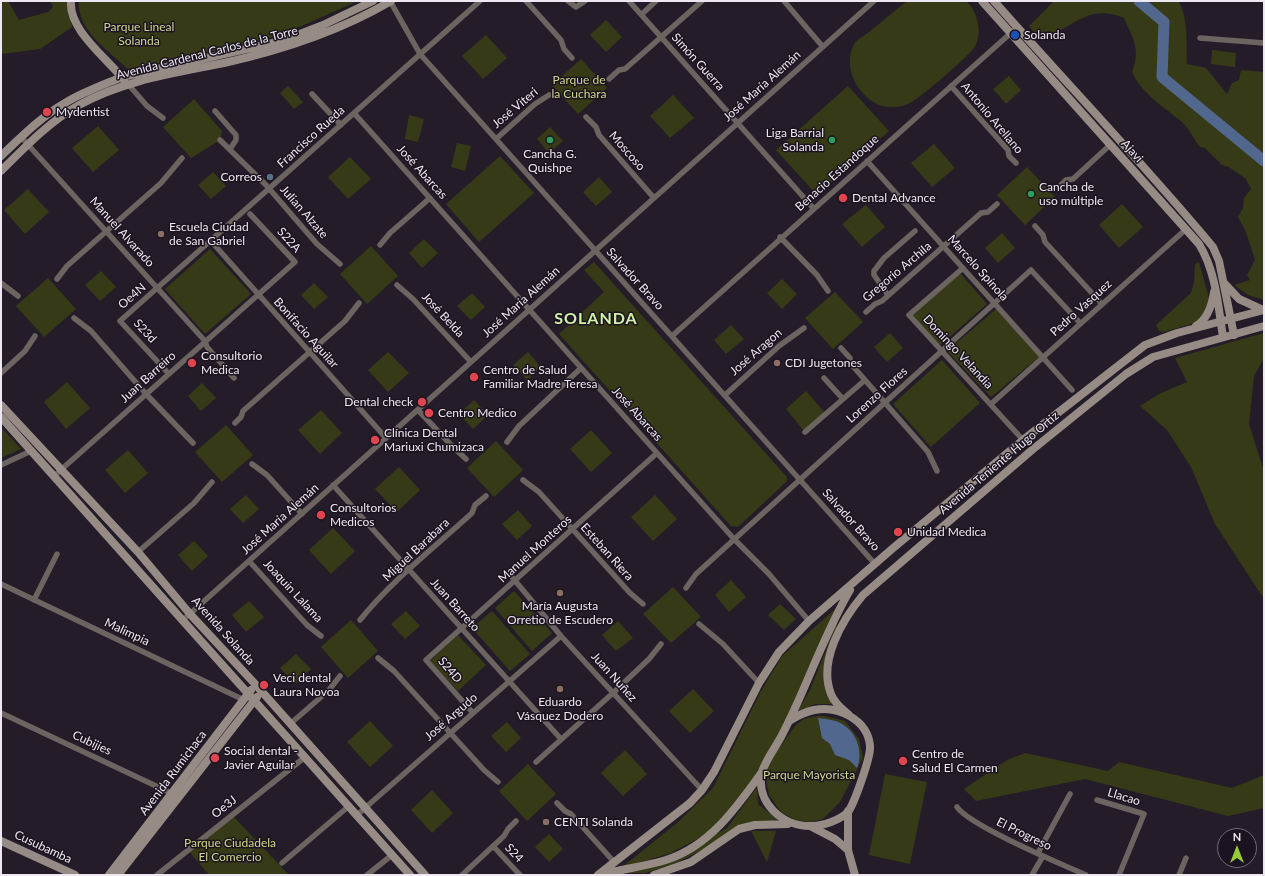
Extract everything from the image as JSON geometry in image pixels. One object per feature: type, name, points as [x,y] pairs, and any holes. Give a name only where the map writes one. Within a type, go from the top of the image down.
[{"type":"street","points":[[71,1],[71,7],[76,22],[87,39],[148,106],[163,118]]},
{"type":"street","name":"Avenida Cardenal Carlos de la Torre","points":[[1,156],[66,102],[122,77],[282,41],[323,25],[373,1]]},
{"type":"street","name":"Avenida Cardenal Carlos de la Torre","points":[[1,171],[28,144],[59,117],[78,105],[128,84],[283,48],[327,32],[390,1]]},
{"type":"street","name":"Salvador Bravo","points":[[390,1],[420,54],[875,564]]},
{"type":"street","name":"Francisco Rueda","points":[[158,289],[480,1]]},
{"type":"street","points":[[526,1],[561,40],[564,49],[572,58]]},
{"type":"street","points":[[568,1],[576,7],[585,1]]},
{"type":"street","name":"Simón Guerra","points":[[630,1],[814,209]]},
{"type":"street","points":[[642,14],[656,1]]},
{"type":"street","points":[[609,79],[619,70],[625,69],[702,1]]},
{"type":"street","points":[[784,1],[823,47]]},
{"type":"street","name":"José María Alemán","points":[[183,620],[874,1]]},
{"type":"street","name":"Ajavi","points":[[982,1],[1014,30],[1119,138],[1213,247],[1223,281],[1234,335]]},
{"type":"street","name":"Ajavi","points":[[994,1],[1014,30],[1110,145],[1199,244],[1205,254],[1213,275],[1223,337]]},
{"type":"street","name":"Benacio Estandoque","points":[[672,336],[780,237],[814,209],[1014,30]]},
{"type":"street","points":[[1200,38],[1264,43]]},
{"type":"street","name":"Antonio Arellano","points":[[951,86],[1008,150],[1009,156],[1016,163]]},
{"type":"street","points":[[312,94],[341,125]]},
{"type":"street","name":"José Viteri","points":[[496,139],[535,104],[548,95]]},
{"type":"street","points":[[215,111],[236,135],[236,140],[230,149]]},
{"type":"street","name":"José Abarcas","points":[[354,113],[734,539],[769,574],[809,621]]},
{"type":"street","name":"Moscoso","points":[[586,117],[596,127],[599,135],[654,198]]},
{"type":"street","name":"Manuel Alvarado","points":[[22,138],[205,341],[207,347],[234,378]]},
{"type":"street","name":"Julian Alzate","points":[[220,140],[269,189],[317,244],[340,264]]},
{"type":"street","points":[[1057,188],[1066,180],[1073,179],[1110,145]]},
{"type":"street","points":[[57,279],[67,266],[161,182],[182,158]]},
{"type":"street","name":"Marcelo Spínola","points":[[868,161],[1072,390]]},
{"type":"street","points":[[380,245],[390,233],[430,198]]},
{"type":"street","name":"Gregorio Archila","points":[[866,312],[944,247],[981,213],[988,212],[997,204]]},
{"type":"street","name":"S22A","points":[[250,214],[295,262],[257,295]]},
{"type":"street","points":[[888,295],[874,275],[874,271],[884,258],[923,223]]},
{"type":"street","points":[[1035,226],[1044,236],[1045,242],[1102,304]]},
{"type":"street","name":"Pedro Vasquez","points":[[991,404],[1185,230]]},
{"type":"street","points":[[780,237],[817,275],[828,291]]},
{"type":"street","name":"Bonifacio Aguilar","points":[[211,241],[257,295],[386,438]]},
{"type":"street","name":"Domingo Velandia","points":[[962,268],[909,315],[1023,440]]},
{"type":"street","name":"Lorenzo Flores","points":[[686,588],[696,574],[1031,270],[1080,324]]},
{"type":"street","points":[[1223,281],[1231,292],[1239,299],[1264,310]]},
{"type":"street","points":[[1,283],[18,296]]},
{"type":"street","name":"José Belda","points":[[397,285],[413,299],[471,362]]},
{"type":"street","points":[[1192,329],[1204,320],[1209,312],[1215,285]]},
{"type":"street","name":"Oe4N","points":[[120,321],[158,289]]},
{"type":"street","name":"Juan Barreiro","points":[[54,476],[257,295]]},
{"type":"street","points":[[234,423],[241,417],[243,411],[345,320],[359,304]]},
{"type":"street","name":"Avenida Teniente Hugo Ortiz","points":[[599,875],[690,803],[702,790],[714,772],[759,683],[779,652],[809,621],[875,564],[1023,440],[1145,345],[1192,329],[1264,310]]},
{"type":"street","points":[[74,318],[91,331],[146,394],[193,442]]},
{"type":"street","name":"S23d","points":[[120,321],[169,374]]},
{"type":"street","name":"Avenida Teniente Hugo Ortiz","points":[[849,715],[838,705],[831,695],[828,674],[829,659],[840,630],[854,606],[863,596],[1032,450],[1126,374],[1153,356],[1264,326]]},
{"type":"street","name":"José Aragon","points":[[724,395],[780,346],[804,328]]},
{"type":"street","points":[[1,373],[25,351],[35,336]]},
{"type":"street","points":[[841,348],[850,358],[851,364],[886,402],[928,452],[937,471]]},
{"type":"street","points":[[507,442],[519,426],[581,368]]},
{"type":"street","points":[[824,378],[842,399]]},
{"type":"street","points":[[806,432],[865,380]]},
{"type":"street","name":"Avenida Solanda","points":[[1,405],[138,552],[190,614],[366,807],[425,875]]},
{"type":"street","points":[[418,410],[451,446],[466,459]]},
{"type":"street","name":"Avenida Solanda","points":[[1,417],[252,696],[410,875]]},
{"type":"street","points":[[1,465],[31,451]]},
{"type":"street","name":"Manuel Monteros","points":[[426,660],[462,629],[514,579],[572,530],[657,453]]},
{"type":"street","points":[[252,464],[267,475],[302,514]]},
{"type":"street","name":"Esteban Riera","points":[[523,480],[538,492],[630,593],[643,604]]},
{"type":"street","points":[[138,552],[194,503],[212,482]]},
{"type":"street","name":"Juan Barreto","points":[[333,485],[561,739]]},
{"type":"street","name":"Miguel Barabara","points":[[360,620],[370,608],[409,570],[472,513],[476,505],[486,496]]},
{"type":"street","points":[[34,600],[57,554]]},
{"type":"street","name":"Joaquin Lalama","points":[[249,561],[307,625],[321,636]]},
{"type":"street","name":"Juan Nuñez","points":[[514,579],[561,636],[702,790]]},
{"type":"street","name":"Avenida Teniente Hugo Ortiz","points":[[789,721],[835,616],[854,582]]},
{"type":"street","name":"Malimpia","points":[[1,584],[244,700]]},
{"type":"street","points":[[699,624],[723,644],[759,683]]},
{"type":"street","name":"José Argudo","points":[[357,815],[561,636]]},
{"type":"street","points":[[536,762],[613,693],[649,659],[661,644]]},
{"type":"street","points":[[378,658],[394,671],[449,734],[484,770],[498,782]]},
{"type":"street","name":"S24D","points":[[426,660],[473,713]]},
{"type":"street","points":[[290,724],[329,690],[340,676]]},
{"type":"street","name":"Avenida Rumichaca","points":[[118,875],[252,696],[256,685]]},
{"type":"street","name":"Avenida Rumichaca","points":[[109,875],[244,700],[262,692]]},
{"type":"street","points":[[795,824],[777,815],[769,807],[763,792],[762,772],[789,721],[803,713],[815,710],[834,710],[849,715],[862,726],[869,739],[870,748],[869,758],[848,811],[848,850],[855,875]]},
{"type":"street","name":"Cubijies","points":[[1,713],[173,794]]},
{"type":"street","name":"Oe3J","points":[[157,875],[305,757]]},
{"type":"street","name":"Avenida Teniente Hugo Ortiz","points":[[599,875],[666,860],[691,848],[714,830],[727,817],[762,772]]},
{"type":"street","points":[[1032,875],[1040,854],[1070,794]]},
{"type":"street","name":"Llacao","points":[[1097,800],[1144,814],[1119,875]]},
{"type":"street","points":[[557,803],[565,811],[571,814],[615,863]]},
{"type":"street","points":[[282,863],[349,806]]},
{"type":"street","name":"El Progreso","points":[[957,807],[974,821],[1086,875]]},
{"type":"street","points":[[654,875],[691,862],[739,829],[763,824],[824,825],[848,811]]},
{"type":"street","points":[[462,875],[504,836],[508,829],[516,821]]},
{"type":"street","points":[[812,826],[839,841],[848,850]]},
{"type":"street","name":"Cusubamba","points":[[1,841],[76,875]]},
{"type":"street","name":"S24","points":[[493,846],[520,875]]},
{"type":"street","points":[[367,875],[392,855]]},
{"type":"street","points":[[1179,875],[1186,858]]},
{"type":"green space","points":[[8,1],[19,20],[48,12],[53,7],[50,1],[66,1],[72,27],[40,49],[1,54],[1,3]]},
{"type":"green space","name":"Parque Lineal Solanda","points":[[79,1],[358,1],[279,36],[129,70],[104,48],[89,31],[83,22]]},
{"type":"green space","points":[[907,1],[966,1],[974,11],[978,23],[979,30],[977,43],[970,53],[915,100],[897,107],[876,104],[864,95],[854,81],[850,68],[850,55],[856,42]]},
{"type":"green space","points":[[1054,1],[1178,1],[1184,15],[1187,40],[1187,64],[1206,68],[1227,94],[1232,83],[1239,80],[1241,70],[1264,72],[1264,300],[1248,295],[1234,285],[1250,280],[1247,275],[1255,260],[1246,232],[1238,217],[1243,208],[1244,198],[1251,189],[1246,179],[1229,167],[1222,165],[1205,148],[1200,147],[1185,125],[1141,87],[1132,72],[1135,64],[1136,50],[1133,38],[1124,18],[1111,14],[1089,16],[1051,35],[1039,38],[1029,26]]},
{"type":"green space","points":[[606,20],[622,37],[606,52],[590,35]]},
{"type":"green space","points":[[486,35],[507,58],[483,79],[462,56]]},
{"type":"green space","points":[[1212,50],[1236,53],[1235,67],[1211,64]]},
{"type":"green space","name":"Parque de la Cuchara","points":[[581,59],[607,88],[578,114],[552,85]]},
{"type":"green space","points":[[1009,76],[1021,90],[1006,104],[993,89]]},
{"type":"green space","points":[[288,86],[303,102],[294,109],[280,93]]},
{"type":"green space","name":"Liga Barrial Solanda","points":[[848,86],[889,131],[817,195],[776,150]]},
{"type":"green space","points":[[673,95],[694,118],[670,138],[650,116]]},
{"type":"green space","points":[[194,99],[222,131],[220,140],[191,158],[163,127]]},
{"type":"green space","points":[[409,115],[424,119],[418,142],[405,139]]},
{"type":"green space","points":[[98,126],[119,150],[93,172],[72,148]]},
{"type":"green space","name":"Cancha G. Quishpe","points":[[550,127],[563,141],[549,153],[537,139]]},
{"type":"green space","points":[[457,143],[471,146],[465,171],[451,167]]},
{"type":"green space","points":[[934,144],[955,168],[932,187],[911,163]]},
{"type":"green space","points":[[500,156],[534,193],[479,242],[446,204]]},
{"type":"green space","points":[[350,157],[371,179],[348,199],[328,177]]},
{"type":"green space","points":[[1027,167],[1055,197],[1025,225],[997,195]]},
{"type":"green space","points":[[213,172],[226,186],[211,199],[198,185]]},
{"type":"green space","points":[[599,177],[612,192],[596,206],[583,192]]},
{"type":"green space","points":[[28,189],[49,212],[25,234],[4,210]]},
{"type":"green space","points":[[1122,204],[1143,227],[1119,248],[1099,225]]},
{"type":"green space","points":[[866,205],[885,227],[862,247],[842,224]]},
{"type":"green space","points":[[1002,233],[1015,248],[998,263],[985,248]]},
{"type":"green space","points":[[424,239],[438,253],[422,268],[409,253]]},
{"type":"green space","points":[[371,246],[398,276],[367,304],[340,274]]},
{"type":"green space","points":[[210,249],[251,294],[205,334],[165,289]]},
{"type":"green space","points":[[594,262],[787,477],[787,481],[738,527],[731,526],[559,334],[604,292],[584,270]]},
{"type":"green space","points":[[1199,262],[1209,298],[1205,312],[1198,322],[1163,332],[1159,331],[1156,325],[1191,293],[1194,282],[1195,264]]},
{"type":"green space","points":[[101,271],[116,287],[100,301],[85,285]]},
{"type":"green space","points":[[960,273],[987,304],[938,347],[911,317]]},
{"type":"green space","points":[[48,278],[76,309],[44,337],[16,306]]},
{"type":"green space","points":[[782,279],[797,294],[782,309],[767,293]]},
{"type":"green space","points":[[314,283],[328,297],[314,309],[301,295]]},
{"type":"green space","points":[[835,292],[863,322],[833,349],[805,318]]},
{"type":"green space","points":[[472,293],[485,307],[471,320],[457,306]]},
{"type":"green space","points":[[996,309],[1039,357],[991,397],[947,351]]},
{"type":"green space","points":[[731,325],[744,339],[726,354],[714,340]]},
{"type":"green space","points":[[890,333],[903,348],[887,362],[874,347]]},
{"type":"green space","points":[[1264,333],[1264,358],[1254,376],[1249,424],[1264,471],[1264,599],[1215,524],[1191,467],[1167,430],[1140,406],[1159,394],[1187,382],[1175,358]]},
{"type":"green space","points":[[388,352],[409,373],[388,392],[368,370]]},
{"type":"green space","points":[[528,352],[541,367],[527,380],[513,365]]},
{"type":"green space","points":[[942,360],[980,403],[931,447],[893,404]]},
{"type":"green space","points":[[67,382],[90,408],[66,429],[44,402]]},
{"type":"green space","points":[[202,383],[216,398],[201,411],[188,396]]},
{"type":"green space","points":[[806,391],[826,414],[805,432],[786,409]]},
{"type":"green space","points":[[474,400],[488,415],[473,429],[459,414]]},
{"type":"green space","points":[[321,410],[342,433],[320,454],[298,430]]},
{"type":"green space","points":[[226,425],[253,455],[222,482],[195,452]]},
{"type":"green space","points":[[1,427],[21,449],[1,458]]},
{"type":"green space","points":[[591,430],[612,453],[591,472],[570,449]]},
{"type":"green space","points":[[496,441],[523,470],[494,497],[467,468]]},
{"type":"green space","points":[[128,450],[148,473],[125,493],[105,470]]},
{"type":"green space","points":[[399,467],[420,490],[397,512],[375,489]]},
{"type":"green space","points":[[246,495],[259,509],[243,523],[230,509]]},
{"type":"green space","points":[[655,495],[677,519],[653,541],[631,517]]},
{"type":"green space","points":[[518,510],[532,526],[517,540],[502,524]]},
{"type":"green space","points":[[333,528],[355,551],[331,574],[309,550]]},
{"type":"green space","points":[[194,541],[208,556],[192,571],[178,555]]},
{"type":"green space","points":[[731,580],[746,597],[729,612],[715,595]]},
{"type":"green space","points":[[673,587],[701,617],[671,643],[643,614]]},
{"type":"green space","points":[[514,591],[552,633],[532,651],[495,608]]},
{"type":"green space","points":[[249,601],[264,617],[246,632],[232,615]]},
{"type":"green space","points":[[780,604],[796,619],[784,630],[768,615]]},
{"type":"green space","points":[[841,604],[767,759],[745,794],[708,833],[671,853],[621,868],[677,823],[713,788],[760,693],[782,656]]},
{"type":"green space","points":[[406,611],[420,626],[405,639],[391,624]]},
{"type":"green space","points":[[492,611],[530,654],[510,671],[472,628]]},
{"type":"green space","points":[[839,617],[824,675],[832,704],[815,704],[798,711],[810,690]]},
{"type":"green space","points":[[351,620],[378,651],[348,678],[321,647]]},
{"type":"green space","points":[[618,621],[633,638],[616,651],[602,635]]},
{"type":"green space","points":[[458,635],[486,665],[458,691],[430,661]]},
{"type":"green space","points":[[296,654],[311,669],[295,684],[280,668]]},
{"type":"green space","points":[[693,689],[714,711],[690,733],[669,711]]},
{"type":"green space","name":"Parque Mayorista","points":[[816,716],[825,716],[845,721],[859,739],[863,758],[840,802],[823,819],[810,822],[795,820],[781,812],[769,795],[765,772],[779,748],[796,725],[804,719]]},
{"type":"green space","points":[[370,721],[393,746],[370,767],[347,742]]},
{"type":"green space","points":[[507,722],[521,738],[506,752],[491,736]]},
{"type":"green space","points":[[625,750],[647,774],[623,796],[601,773]]},
{"type":"green space","points":[[1025,753],[1108,771],[1119,762],[1232,788],[1264,775],[1264,808],[1228,816],[1085,779],[976,801],[964,789],[1007,760]]},
{"type":"green space","points":[[528,764],[556,794],[527,821],[499,791]]},
{"type":"green space","points":[[885,774],[927,782],[910,864],[869,855]]},
{"type":"green space","points":[[757,787],[758,804],[778,820],[760,821],[670,866],[645,873],[629,873],[636,868],[700,843],[727,828]]},
{"type":"green space","points":[[432,790],[453,813],[432,833],[411,810]]},
{"type":"green space","name":"Parque Ciudadela El Comercio","points":[[232,815],[289,875],[209,875],[187,849]]},
{"type":"green space","points":[[751,831],[776,831],[767,862]]},
{"type":"green space","points":[[549,834],[563,849],[549,862],[535,847]]},
{"type":"water","points":[[818,718],[839,722],[853,734],[859,751],[859,763],[857,768],[849,760],[835,755],[830,744],[822,738]]},
{"type":"waterway","points":[[1139,1],[1164,22],[1162,77],[1264,161]]},
{"type":"place","name":"Solanda","points":[[1015,35]]},
{"type":"place","name":"Mydentist","points":[[47,112]]},
{"type":"place","name":"Cancha G. Quishpe","points":[[550,140]]},
{"type":"place","name":"Liga Barrial Solanda","points":[[832,140]]},
{"type":"place","name":"Correos","points":[[270,177]]},
{"type":"place","name":"Cancha de uso múltiple","points":[[1031,194]]},
{"type":"place","name":"Dental Advance","points":[[843,198]]},
{"type":"place","name":"Escuela Ciudad de San Gabriel","points":[[161,234]]},
{"type":"place","name":"Consultorio Medica","points":[[192,363]]},
{"type":"place","name":"CDI Jugetones","points":[[777,363]]},
{"type":"place","name":"Centro de Salud Familiar Madre Teresa","points":[[474,377]]},
{"type":"place","name":"Dental check","points":[[422,402]]},
{"type":"place","name":"Centro Medico","points":[[429,413]]},
{"type":"place","name":"Clínica Dental Mariuxi Chumizaca","points":[[375,440]]},
{"type":"place","name":"Consultorios Medicos","points":[[321,515]]},
{"type":"place","name":"Unidad Medica","points":[[898,532]]},
{"type":"place","name":"María Augusta Orretio de Escudero","points":[[560,593]]},
{"type":"place","name":"Veci dental Laura Novoa","points":[[264,685]]},
{"type":"place","name":"Eduardo Vásquez Dodero","points":[[560,689]]},
{"type":"place","name":"Social dental - Javier Aguilar","points":[[215,758]]},
{"type":"place","name":"Centro de Salud El Carmen","points":[[903,761]]},
{"type":"place","name":"CENTI Solanda","points":[[546,822]]},
{"type":"district","name":"SOLANDA","points":[[596,319]]}]
